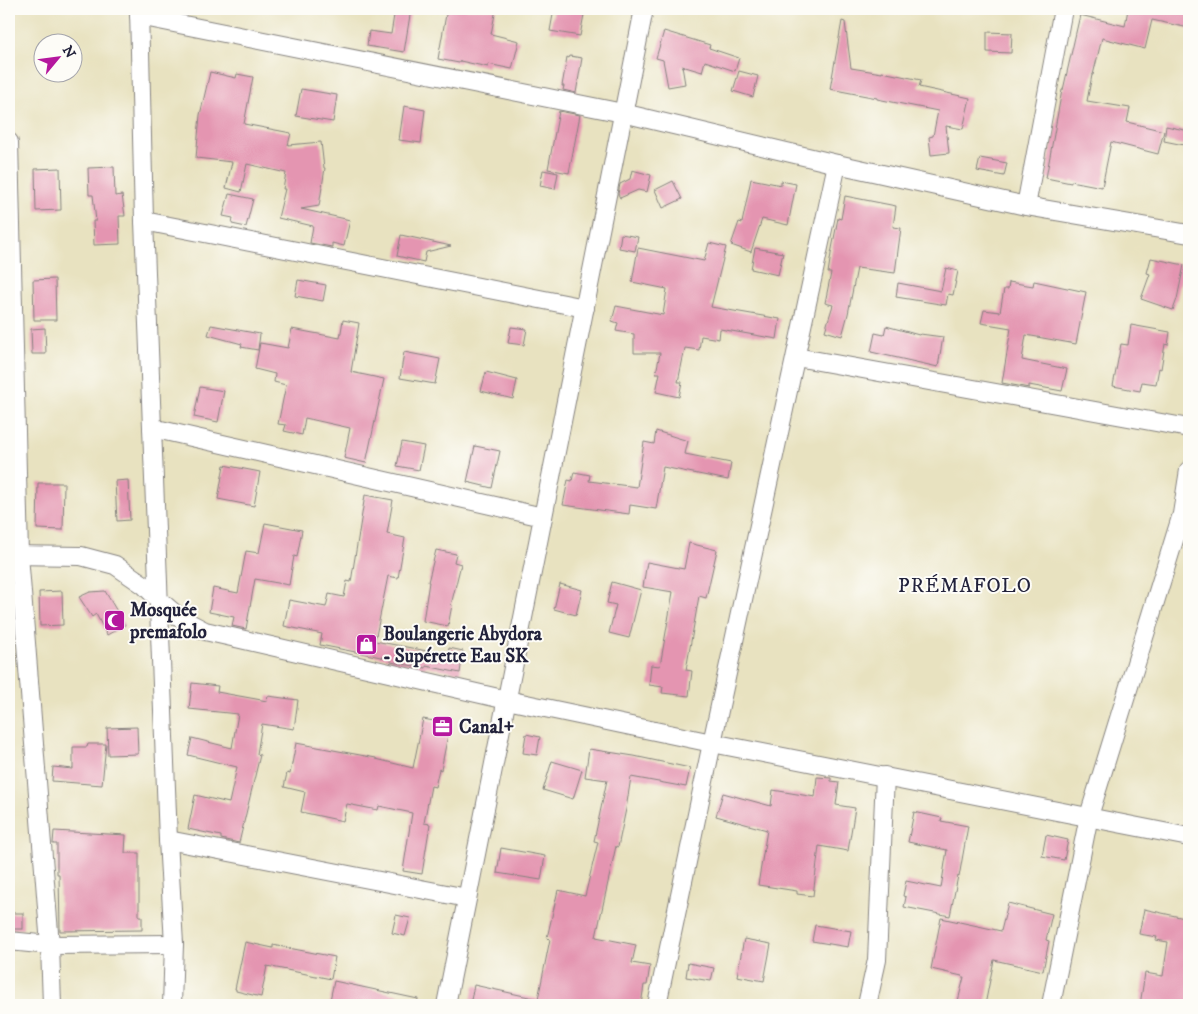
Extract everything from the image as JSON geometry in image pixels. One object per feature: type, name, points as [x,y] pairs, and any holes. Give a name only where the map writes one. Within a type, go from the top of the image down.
[{"type":"street","points":[[446,1005],[644,9]]},
{"type":"street","points":[[1026,206],[1063,9]]},
{"type":"street","points":[[172,1005],[174,944],[168,840],[144,221],[139,13],[624,113],[837,164],[1026,206],[1189,234]]},
{"type":"street","points":[[9,142],[14,555],[50,945],[52,1005]]},
{"type":"street","points":[[657,1005],[837,164]]},
{"type":"street","points":[[144,221],[585,308]]},
{"type":"street","points":[[796,357],[1189,428]]},
{"type":"street","points":[[152,428],[543,517]]},
{"type":"street","points":[[1056,1004],[1089,816],[1182,514],[1189,470]]},
{"type":"street","points":[[14,555],[81,556],[115,565],[144,585],[180,618],[205,631],[506,700],[1189,836]]},
{"type":"street","points":[[867,1005],[877,960],[884,776]]},
{"type":"street","points":[[168,840],[467,898]]},
{"type":"street","points":[[9,941],[50,945],[174,944]]},
{"type":"building","points":[[395,9],[411,9],[404,52],[367,46],[369,31],[391,34]]},
{"type":"building","points":[[447,9],[496,9],[491,34],[519,41],[512,69],[488,64],[488,67],[460,61],[459,63],[438,59]]},
{"type":"building","points":[[554,9],[585,9],[580,36],[550,31]]},
{"type":"building","points":[[1128,9],[1189,9],[1189,28],[1152,20],[1145,49],[1102,38],[1092,75],[1087,101],[1130,108],[1127,122],[1164,131],[1158,154],[1111,142],[1102,187],[1046,178],[1062,90],[1080,15],[1125,26]]},
{"type":"building","points":[[842,21],[845,22],[851,68],[921,80],[919,87],[970,98],[963,129],[946,126],[949,153],[931,155],[929,137],[933,136],[938,111],[830,89]]},
{"type":"building","points":[[664,31],[710,45],[709,48],[739,58],[735,71],[705,61],[702,72],[682,66],[685,84],[668,87],[663,60],[656,58]]},
{"type":"building","points":[[987,32],[1012,33],[1011,53],[987,52]]},
{"type":"building","points":[[570,56],[582,58],[576,93],[563,90],[564,86],[562,86],[567,57],[569,58]]},
{"type":"building","points":[[739,71],[758,76],[753,97],[733,91]]},
{"type":"building","points":[[210,72],[236,78],[237,74],[253,77],[244,124],[291,133],[288,145],[321,142],[325,168],[319,206],[301,209],[350,220],[344,246],[332,243],[332,247],[310,243],[313,226],[278,218],[285,189],[283,189],[286,173],[247,164],[241,192],[226,188],[232,162],[196,158],[200,115]]},
{"type":"building","points":[[301,89],[337,95],[333,122],[296,116]]},
{"type":"building","points":[[404,106],[425,110],[421,143],[399,140]]},
{"type":"building","points":[[559,111],[580,115],[569,173],[548,169]]},
{"type":"building","points":[[1166,126],[1189,131],[1189,146],[1164,141]]},
{"type":"building","points":[[980,158],[1007,163],[1004,176],[977,171]]},
{"type":"building","points":[[114,167],[115,196],[122,195],[125,216],[119,216],[120,244],[94,245],[93,221],[96,221],[93,195],[89,195],[88,168]]},
{"type":"building","points":[[60,168],[61,210],[36,211],[35,169]]},
{"type":"building","points":[[543,170],[558,173],[555,189],[540,186]]},
{"type":"building","points":[[632,170],[651,175],[647,192],[638,190],[620,198],[618,194],[620,184],[630,179]]},
{"type":"building","points":[[751,179],[781,185],[781,181],[796,184],[788,225],[762,219],[751,252],[731,245],[739,222],[742,223]]},
{"type":"building","points":[[673,181],[682,199],[663,208],[655,190]]},
{"type":"building","points":[[229,194],[253,199],[246,227],[232,224],[233,218],[223,216]]},
{"type":"building","points":[[845,196],[896,206],[893,227],[901,228],[895,273],[857,268],[842,336],[825,331],[833,305],[825,303],[831,273],[828,273],[831,254],[838,218],[841,219]]},
{"type":"building","points":[[621,234],[638,237],[635,251],[619,248]]},
{"type":"building","points":[[401,235],[451,246],[426,252],[424,262],[397,256]]},
{"type":"building","points":[[709,243],[726,247],[711,307],[780,319],[777,339],[720,329],[719,339],[701,336],[699,350],[685,348],[678,382],[682,382],[679,397],[656,392],[660,373],[656,373],[660,353],[634,353],[634,334],[616,331],[618,323],[612,321],[616,306],[663,315],[667,289],[632,282],[638,248],[704,261]]},
{"type":"building","points":[[755,248],[783,253],[778,275],[751,269]]},
{"type":"building","points":[[1151,258],[1184,265],[1173,310],[1141,299],[1150,274],[1147,273]]},
{"type":"building","points":[[946,268],[958,271],[953,295],[948,294],[946,305],[896,297],[898,283],[941,291]]},
{"type":"building","points":[[55,279],[56,320],[34,320],[33,280]]},
{"type":"building","points":[[298,280],[326,285],[323,301],[295,296]]},
{"type":"building","points":[[1034,281],[1086,292],[1076,344],[1026,335],[1022,360],[1067,369],[1062,391],[1029,385],[1029,388],[1002,383],[1011,328],[981,323],[984,310],[1000,312],[1004,289],[1008,289],[1009,282],[1033,286]]},
{"type":"building","points":[[343,320],[359,323],[351,372],[384,379],[366,463],[344,458],[350,428],[305,418],[302,435],[284,431],[286,425],[278,424],[286,385],[274,382],[275,374],[255,369],[260,343],[288,348],[292,329],[340,338]]},
{"type":"building","points":[[211,325],[260,334],[258,350],[241,347],[242,344],[208,335]]},
{"type":"building","points":[[1131,325],[1170,332],[1168,345],[1165,344],[1161,369],[1159,368],[1156,384],[1142,382],[1140,391],[1113,386],[1121,344],[1128,345]]},
{"type":"building","points":[[886,326],[919,335],[943,337],[938,367],[871,352],[875,333],[884,335]]},
{"type":"building","points":[[511,327],[527,329],[524,345],[508,343]]},
{"type":"building","points":[[45,328],[46,354],[32,354],[31,329]]},
{"type":"building","points":[[404,352],[440,359],[435,384],[400,378]]},
{"type":"building","points":[[486,372],[517,380],[513,399],[481,391]]},
{"type":"building","points":[[200,387],[224,391],[218,422],[194,417]]},
{"type":"building","points":[[656,431],[688,441],[685,454],[731,463],[728,480],[663,467],[656,509],[630,505],[629,514],[563,505],[568,480],[572,481],[574,472],[590,475],[589,481],[637,487],[644,442],[654,444]]},
{"type":"building","points":[[402,442],[424,446],[419,470],[397,466]]},
{"type":"building","points":[[475,446],[500,451],[492,488],[467,482]]},
{"type":"building","points":[[224,465],[260,472],[254,506],[218,499]]},
{"type":"building","points":[[128,480],[130,520],[117,521],[115,481]]},
{"type":"building","points":[[38,483],[64,483],[63,530],[37,529]]},
{"type":"building","points":[[365,495],[393,500],[387,534],[405,538],[398,578],[388,576],[375,641],[448,655],[449,648],[463,651],[460,673],[426,666],[426,668],[391,662],[391,659],[320,645],[322,634],[284,626],[289,600],[326,607],[329,594],[344,597],[347,581],[351,582]]},
{"type":"building","points":[[265,523],[302,530],[297,557],[294,556],[289,585],[255,579],[246,629],[232,626],[234,617],[209,612],[213,588],[238,593],[246,551],[259,553]]},
{"type":"building","points":[[689,543],[717,550],[706,598],[699,596],[686,670],[692,671],[689,696],[662,693],[663,687],[649,685],[651,665],[660,666],[673,592],[643,587],[647,562],[684,569]]},
{"type":"building","points":[[436,550],[456,554],[454,562],[461,564],[448,626],[423,621],[428,582]]},
{"type":"building","points":[[612,582],[641,590],[629,638],[609,633],[616,605],[607,603]]},
{"type":"building","points":[[560,584],[582,590],[576,615],[554,609]]},
{"type":"building","points":[[62,591],[63,625],[40,626],[39,592]]},
{"type":"building","points":[[105,591],[125,625],[107,635],[96,614],[92,617],[79,597],[90,592]]},
{"type":"building","points":[[192,683],[218,686],[217,692],[267,701],[268,696],[298,700],[294,729],[262,724],[257,754],[260,755],[239,843],[221,839],[221,836],[188,829],[195,795],[229,803],[237,767],[188,755],[192,738],[232,748],[238,714],[189,709]]},
{"type":"building","points":[[423,719],[450,724],[441,770],[439,769],[435,787],[431,786],[424,823],[430,824],[422,874],[403,871],[412,813],[379,806],[378,810],[347,804],[343,821],[301,812],[305,792],[284,787],[287,773],[290,774],[296,743],[376,758],[413,768]]},
{"type":"building","points":[[137,727],[138,754],[108,755],[107,728]]},
{"type":"building","points":[[526,734],[540,737],[537,755],[523,753]]},
{"type":"building","points":[[88,744],[106,744],[102,785],[52,781],[53,767],[73,769],[73,747],[87,747]]},
{"type":"building","points":[[589,749],[690,768],[686,787],[631,777],[618,847],[616,846],[596,937],[636,945],[632,963],[650,966],[647,985],[644,985],[641,1005],[492,1005],[471,1000],[474,985],[538,999],[550,939],[547,938],[558,890],[585,896],[598,842],[594,841],[607,780],[585,777]]},
{"type":"building","points":[[552,761],[582,770],[573,799],[543,790]]},
{"type":"building","points":[[817,777],[831,778],[831,781],[839,782],[836,805],[855,808],[848,851],[819,846],[813,896],[797,894],[797,891],[758,885],[767,830],[716,816],[723,793],[771,806],[773,790],[815,797]]},
{"type":"building","points":[[914,812],[942,818],[941,821],[968,826],[950,916],[904,907],[906,897],[903,896],[906,881],[941,888],[947,850],[908,842]]},
{"type":"building","points":[[54,831],[126,835],[125,853],[139,853],[139,916],[142,916],[142,930],[60,931],[59,874],[57,874],[57,844],[53,844]]},
{"type":"building","points":[[1046,835],[1068,840],[1064,860],[1042,856]]},
{"type":"building","points":[[501,848],[545,856],[541,880],[497,873]]},
{"type":"building","points":[[1008,903],[1052,914],[1046,940],[1049,941],[1043,971],[994,960],[985,1005],[957,1005],[964,977],[931,969],[941,918],[1001,931]]},
{"type":"building","points":[[1144,909],[1189,919],[1189,1005],[1140,1005],[1145,973],[1163,976],[1168,942],[1156,940],[1157,937],[1139,934]]},
{"type":"building","points":[[9,913],[23,913],[23,929],[9,929]]},
{"type":"building","points":[[396,915],[410,918],[405,936],[392,933]]},
{"type":"building","points":[[815,925],[851,931],[848,947],[812,941]]},
{"type":"building","points":[[744,939],[771,944],[764,981],[737,976]]},
{"type":"building","points":[[245,942],[273,948],[273,945],[335,957],[331,979],[267,966],[261,997],[236,991]]},
{"type":"building","points":[[688,963],[714,968],[711,981],[686,977]]},
{"type":"building","points":[[334,981],[418,999],[417,1005],[329,1005]]},
{"type":"place","name":"Mosquée premafolo","points":[[114,621]]},
{"type":"place","name":"Boulangerie Abydora - Supérette Eau SK","points":[[367,645]]},
{"type":"place","name":"Canal+","points":[[443,727]]},
{"type":"district","name":"PRÉMAFOLO","points":[[965,586]]}]
